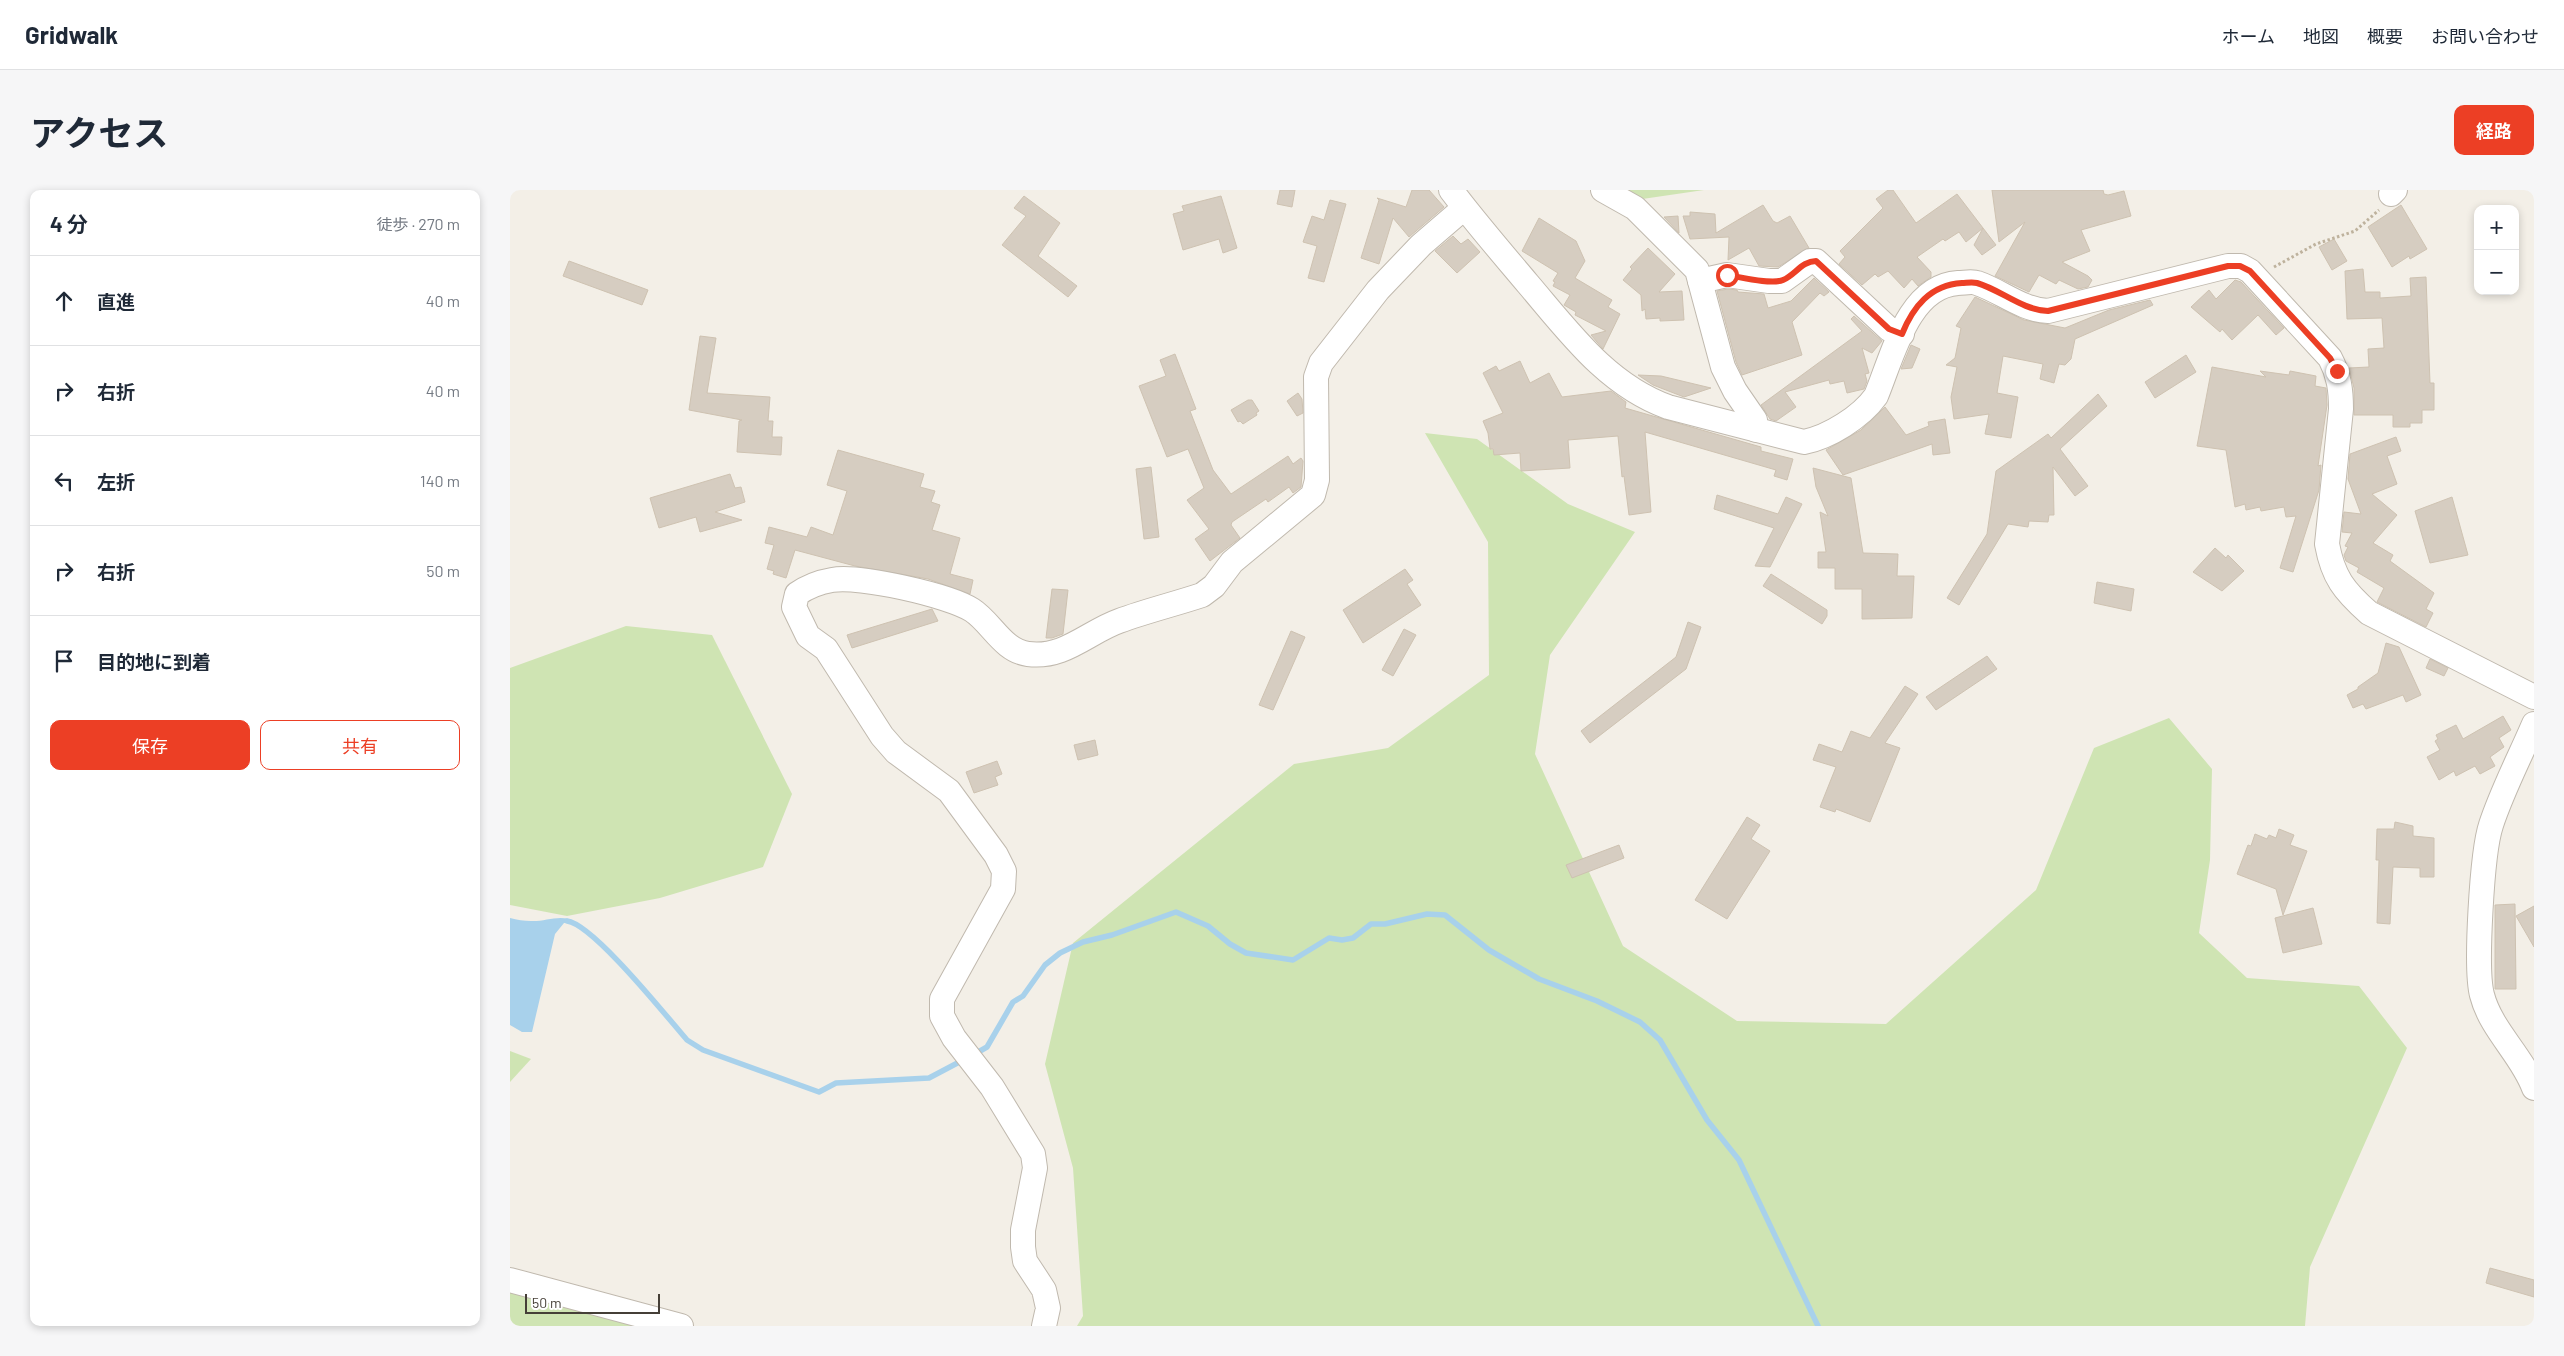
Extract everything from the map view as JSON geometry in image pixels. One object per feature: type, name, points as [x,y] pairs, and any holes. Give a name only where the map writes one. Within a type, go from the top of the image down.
[{"type":"street","points":[[1602,190],[1635,208],[1697,270],[1724,367],[1735,391],[1755,420],[1756,430]]},
{"type":"street","points":[[1044,1326],[1048,1308],[1044,1290],[1025,1261],[1023,1247],[1023,1230],[1035,1168],[1033,1154],[992,1087],[968,1057],[942,1016],[942,999],[1003,889],[1004,871],[996,855],[949,791],[896,752],[882,736],[826,649],[808,636],[800,623],[794,608],[797,594],[833,579],[864,581],[929,594],[973,610],[1011,648],[1026,654],[1041,655],[1059,651],[1080,642],[1117,622],[1202,595],[1214,586],[1232,562],[1312,495],[1317,480],[1316,377],[1321,363],[1378,290],[1421,245],[1457,199],[1584,350],[1610,375],[1649,400],[1804,442],[1819,439],[1868,407],[1876,396],[1908,318],[1920,301],[1937,289],[1953,284],[1975,282],[2036,310],[2048,311],[2228,266],[2240,266],[2256,278],[2330,358],[2337,371],[2341,388],[2341,408],[2327,544],[2330,563],[2338,582],[2369,613],[2534,697]]},
{"type":"street","points":[[1700,281],[1727,275],[1782,281],[1810,261],[1816,261],[1889,329],[1902,334]]},
{"type":"street","points":[[2534,724],[2490,826],[2486,852],[2479,963],[2482,996],[2495,1024],[2530,1077],[2534,1088]]},
{"type":"street","points":[[510,1280],[681,1326]]},
{"type":"path","points":[[2256,278],[2316,244],[2355,231],[2388,202],[2393,192]]},
{"type":"green space","points":[[1593,190],[1704,190],[1615,203]]},
{"type":"green space","points":[[1425,433],[1477,439],[1568,504],[1635,532],[1550,655],[1535,754],[1623,946],[1737,1021],[1886,1024],[2036,890],[2094,748],[2169,718],[2212,769],[2210,860],[2199,933],[2247,978],[2359,986],[2407,1048],[2310,1267],[2305,1326],[1077,1326],[1083,1316],[1073,1168],[1045,1064],[1073,943],[1294,764],[1388,748],[1489,675],[1488,542]]},
{"type":"green space","points":[[626,626],[712,635],[792,794],[763,867],[660,898],[567,916],[510,905],[510,668]]},
{"type":"green space","points":[[510,1051],[531,1059],[510,1082]]},
{"type":"green space","points":[[510,1290],[659,1326],[510,1326]]},
{"type":"water","points":[[510,918],[536,921],[565,918],[575,922],[564,923],[555,934],[532,1032],[522,1032],[510,1025]]},
{"type":"building","points":[[1280,190],[1295,190],[1292,207],[1277,204]]},
{"type":"building","points":[[1412,190],[1429,190],[1444,207],[1409,237],[1393,218],[1379,264],[1361,258],[1379,200],[1377,198],[1406,207]]},
{"type":"building","points":[[1888,190],[1893,190],[1916,223],[1957,194],[1983,228],[1966,242],[1959,232],[1945,241],[1943,239],[1917,257],[1931,272],[1931,277],[1918,286],[1912,279],[1904,288],[1888,271],[1878,277],[1875,274],[1862,285],[1839,264],[1845,257],[1840,251],[1883,208],[1876,199]]},
{"type":"building","points":[[1992,190],[2103,190],[2104,194],[2108,195],[2124,191],[2131,216],[2081,230],[2090,251],[2062,262],[2088,276],[2092,280],[2088,287],[2078,289],[2059,280],[2056,284],[2039,275],[2029,292],[1995,276],[2025,222],[1999,242]]},
{"type":"building","points":[[1024,196],[1060,223],[1038,256],[1077,286],[1068,297],[1002,245],[1026,216],[1014,208]]},
{"type":"building","points":[[1221,196],[1237,248],[1223,253],[1219,239],[1183,250],[1173,214],[1184,211],[1182,206]]},
{"type":"building","points":[[1330,200],[1346,204],[1324,282],[1308,278],[1317,246],[1303,242],[1312,216],[1324,220]]},
{"type":"building","points":[[1763,205],[1773,221],[1777,223],[1790,216],[1809,248],[1778,267],[1759,266],[1749,248],[1728,260],[1729,237],[1690,239],[1683,216],[1690,216],[1690,212],[1715,214],[1716,233]]},
{"type":"building","points":[[2401,205],[2427,249],[2410,259],[2409,256],[2392,267],[2368,227]]},
{"type":"building","points":[[1678,216],[1679,233],[1664,217]]},
{"type":"building","points":[[1539,218],[1576,241],[1585,261],[1575,278],[1612,300],[1608,307],[1620,314],[1603,349],[1591,335],[1606,331],[1575,315],[1576,312],[1564,305],[1570,295],[1553,286],[1555,282],[1553,281],[1558,273],[1522,251]]},
{"type":"building","points":[[1983,228],[1996,245],[1982,255],[1974,245]]},
{"type":"building","points":[[1453,236],[1461,244],[1468,239],[1480,252],[1457,273],[1435,251]]},
{"type":"building","points":[[2334,239],[2347,261],[2332,270],[2319,247]]},
{"type":"building","points":[[1648,248],[1675,274],[1659,292],[1682,291],[1684,320],[1660,321],[1660,318],[1646,319],[1645,309],[1642,311],[1641,295],[1623,280],[1632,269],[1630,267]]},
{"type":"building","points":[[569,261],[648,290],[642,305],[563,276]]},
{"type":"building","points":[[2363,269],[2365,292],[2380,292],[2380,298],[2411,296],[2410,278],[2426,277],[2430,383],[2434,383],[2434,410],[2422,410],[2422,423],[2410,423],[2410,427],[2393,427],[2393,415],[2354,415],[2354,388],[2349,368],[2369,367],[2368,349],[2384,348],[2382,318],[2347,319],[2345,271]]},
{"type":"building","points":[[1814,278],[1829,292],[1824,296],[1820,293],[1792,322],[1802,355],[1742,375],[1736,362],[1717,291],[1728,289],[1737,290],[1738,292],[1764,294],[1768,308],[1791,301]]},
{"type":"building","points":[[2235,280],[2241,282],[2284,328],[2276,335],[2258,315],[2232,340],[2222,329],[2220,332],[2191,307],[2209,290],[2216,299]]},
{"type":"building","points":[[1975,297],[2024,320],[2065,328],[2109,310],[2150,300],[2153,305],[2075,339],[2071,359],[2065,365],[2059,364],[2054,383],[2040,379],[2043,364],[2003,356],[1997,393],[2018,397],[2011,438],[1985,434],[1989,414],[1954,419],[1951,397],[1957,367],[1946,365],[1955,358],[1961,328],[1956,326]]},
{"type":"building","points":[[1854,316],[1882,341],[1872,353],[1862,348],[1869,373],[1865,374],[1867,381],[1864,389],[1847,393],[1844,381],[1830,384],[1829,380],[1785,392],[1796,407],[1776,421],[1770,419],[1761,405],[1862,331],[1851,319]]},
{"type":"building","points":[[700,336],[716,338],[707,393],[770,397],[768,421],[773,421],[772,437],[782,437],[781,455],[737,452],[739,421],[742,420],[689,410]]},
{"type":"building","points":[[1911,345],[1920,349],[1912,368],[1901,369]]},
{"type":"building","points":[[1175,354],[1196,409],[1190,411],[1213,470],[1231,494],[1288,456],[1293,464],[1301,458],[1303,461],[1301,487],[1293,493],[1289,487],[1268,502],[1266,499],[1232,522],[1231,525],[1240,538],[1210,561],[1195,539],[1209,529],[1187,500],[1204,488],[1188,449],[1167,457],[1139,386],[1166,376],[1160,360]]},
{"type":"building","points":[[2186,355],[2196,372],[2155,398],[2145,382]]},
{"type":"building","points":[[1520,361],[1530,383],[1549,373],[1562,397],[1611,391],[1626,402],[1625,408],[1761,447],[1761,451],[1793,459],[1787,480],[1774,476],[1776,470],[1645,432],[1651,512],[1629,515],[1624,476],[1622,477],[1618,436],[1568,440],[1570,468],[1521,471],[1520,453],[1494,455],[1493,449],[1490,449],[1488,433],[1483,421],[1503,413],[1483,373],[1496,366],[1499,371]]},
{"type":"building","points":[[2212,367],[2266,377],[2260,371],[2289,375],[2290,371],[2316,376],[2315,386],[2326,388],[2327,405],[2318,466],[2321,465],[2319,490],[2293,572],[2280,568],[2296,516],[2286,517],[2284,507],[2261,511],[2260,507],[2246,510],[2245,504],[2235,507],[2226,450],[2197,446]]},
{"type":"building","points":[[1638,375],[1661,376],[1711,388],[1684,397],[1653,385]]},
{"type":"building","points":[[1298,393],[1302,399],[1303,413],[1297,416],[1287,401]]},
{"type":"building","points":[[2098,394],[2107,406],[2060,449],[2088,486],[2075,496],[2053,467],[2054,515],[2049,515],[2048,522],[2029,521],[2028,527],[2008,524],[1959,605],[1947,598],[1987,534],[1996,471],[2048,434],[2051,438]]},
{"type":"building","points":[[1248,400],[1252,400],[1259,411],[1256,413],[1257,415],[1243,424],[1240,421],[1238,422],[1231,410]]},
{"type":"building","points":[[1885,407],[1906,435],[1929,426],[1928,422],[1945,419],[1950,453],[1933,455],[1932,444],[1843,475],[1826,450],[1861,430]]},
{"type":"building","points":[[2396,437],[2401,451],[2387,456],[2397,484],[2372,494],[2397,515],[2373,543],[2393,555],[2390,561],[2434,593],[2426,609],[2433,613],[2426,627],[2377,602],[2384,588],[2357,572],[2359,568],[2346,561],[2344,555],[2348,547],[2345,546],[2352,533],[2342,532],[2344,512],[2361,514],[2348,479],[2350,454]]},
{"type":"building","points":[[838,450],[924,474],[920,487],[935,491],[931,502],[940,505],[932,530],[960,538],[950,574],[973,580],[970,594],[928,579],[855,566],[795,550],[786,578],[773,574],[774,571],[767,569],[774,545],[765,543],[769,527],[807,537],[811,527],[833,535],[847,491],[827,485]]},
{"type":"building","points":[[1151,467],[1159,537],[1144,539],[1136,469]]},
{"type":"building","points":[[1813,468],[1851,478],[1863,553],[1898,554],[1897,576],[1914,576],[1912,618],[1862,619],[1862,589],[1835,589],[1835,568],[1818,568],[1818,552],[1826,552],[1820,512],[1828,516],[1816,487]]},
{"type":"building","points":[[730,474],[735,488],[741,487],[745,502],[715,512],[742,520],[700,532],[696,517],[659,528],[650,498]]},
{"type":"building","points":[[1717,495],[1778,514],[1786,497],[1802,504],[1770,567],[1755,566],[1774,528],[1714,509]]},
{"type":"building","points":[[2452,497],[2468,555],[2430,563],[2415,511]]},
{"type":"building","points":[[2215,548],[2226,558],[2228,555],[2244,571],[2222,591],[2193,572]]},
{"type":"building","points":[[1405,569],[1413,580],[1407,584],[1421,605],[1363,643],[1343,610]]},
{"type":"building","points":[[1771,574],[1827,610],[1827,616],[1822,624],[1763,586]]},
{"type":"building","points":[[2097,582],[2134,589],[2131,611],[2094,603]]},
{"type":"building","points":[[1052,589],[1068,590],[1063,634],[1046,638]]},
{"type":"building","points":[[932,609],[938,621],[852,648],[847,635]]},
{"type":"building","points":[[1688,622],[1701,627],[1686,669],[1590,743],[1581,731],[1676,657]]},
{"type":"building","points":[[1404,629],[1416,635],[1393,676],[1382,670]]},
{"type":"building","points":[[1291,631],[1305,637],[1273,710],[1259,705]]},
{"type":"building","points":[[2386,643],[2399,647],[2421,695],[2406,702],[2403,695],[2366,709],[2363,704],[2353,708],[2347,695],[2378,673]]},
{"type":"building","points":[[1987,656],[1997,669],[1936,710],[1926,697]]},
{"type":"building","points":[[2430,659],[2448,668],[2444,676],[2426,668]]},
{"type":"building","points":[[1905,686],[1918,694],[1885,743],[1900,748],[1870,822],[1836,809],[1835,812],[1820,807],[1836,767],[1813,760],[1819,744],[1842,752],[1851,731],[1870,738]]},
{"type":"building","points":[[2503,716],[2511,730],[2499,738],[2504,747],[2490,757],[2495,766],[2480,774],[2475,766],[2456,776],[2454,771],[2439,780],[2427,757],[2440,750],[2435,741],[2438,739],[2436,735],[2456,725],[2463,739]]},
{"type":"building","points":[[1095,740],[1098,755],[1078,760],[1074,745]]},
{"type":"building","points":[[997,761],[1002,774],[995,777],[998,785],[974,793],[966,772]]},
{"type":"building","points":[[1747,817],[1760,825],[1751,839],[1770,851],[1727,919],[1695,900]]},
{"type":"building","points":[[2395,822],[2413,826],[2413,836],[2434,838],[2434,877],[2420,877],[2420,868],[2393,867],[2390,924],[2377,923],[2379,860],[2376,860],[2377,829],[2394,829]]},
{"type":"building","points":[[2279,829],[2294,835],[2290,845],[2307,851],[2283,915],[2276,889],[2237,874],[2248,845],[2251,846],[2255,834],[2267,839],[2269,835],[2276,838]]},
{"type":"building","points":[[1619,845],[1624,858],[1572,878],[1566,865]]},
{"type":"building","points":[[2515,904],[2516,989],[2495,989],[2495,905]]},
{"type":"building","points":[[2534,906],[2534,947],[2516,916]]},
{"type":"building","points":[[2313,908],[2322,944],[2283,953],[2275,918]]},
{"type":"building","points":[[2490,1268],[2534,1280],[2534,1297],[2486,1283]]},
{"type":"waterway","points":[[973,1055],[987,1047],[1013,1002],[1023,996],[1045,965],[1060,953],[1083,942],[1112,935],[1176,912],[1208,926],[1230,944],[1246,953],[1293,960],[1329,938],[1342,940],[1353,938],[1371,924],[1385,924],[1427,914],[1445,915],[1489,950],[1539,979],[1597,1001],[1640,1022],[1660,1040],[1707,1120],[1739,1160],[1818,1326]]},
{"type":"waterway","points":[[567,921],[579,926],[611,954],[687,1040],[703,1050],[819,1092],[836,1083],[929,1078],[965,1059]]},
{"type":"route","points":[[1727,275],[1782,281],[1810,261],[1816,261],[1889,329],[1902,334],[1908,318],[1920,301],[1937,289],[1953,284],[1975,282],[2036,310],[2048,311],[2228,266],[2240,266],[2250,271],[2330,358],[2337,371]]}]
